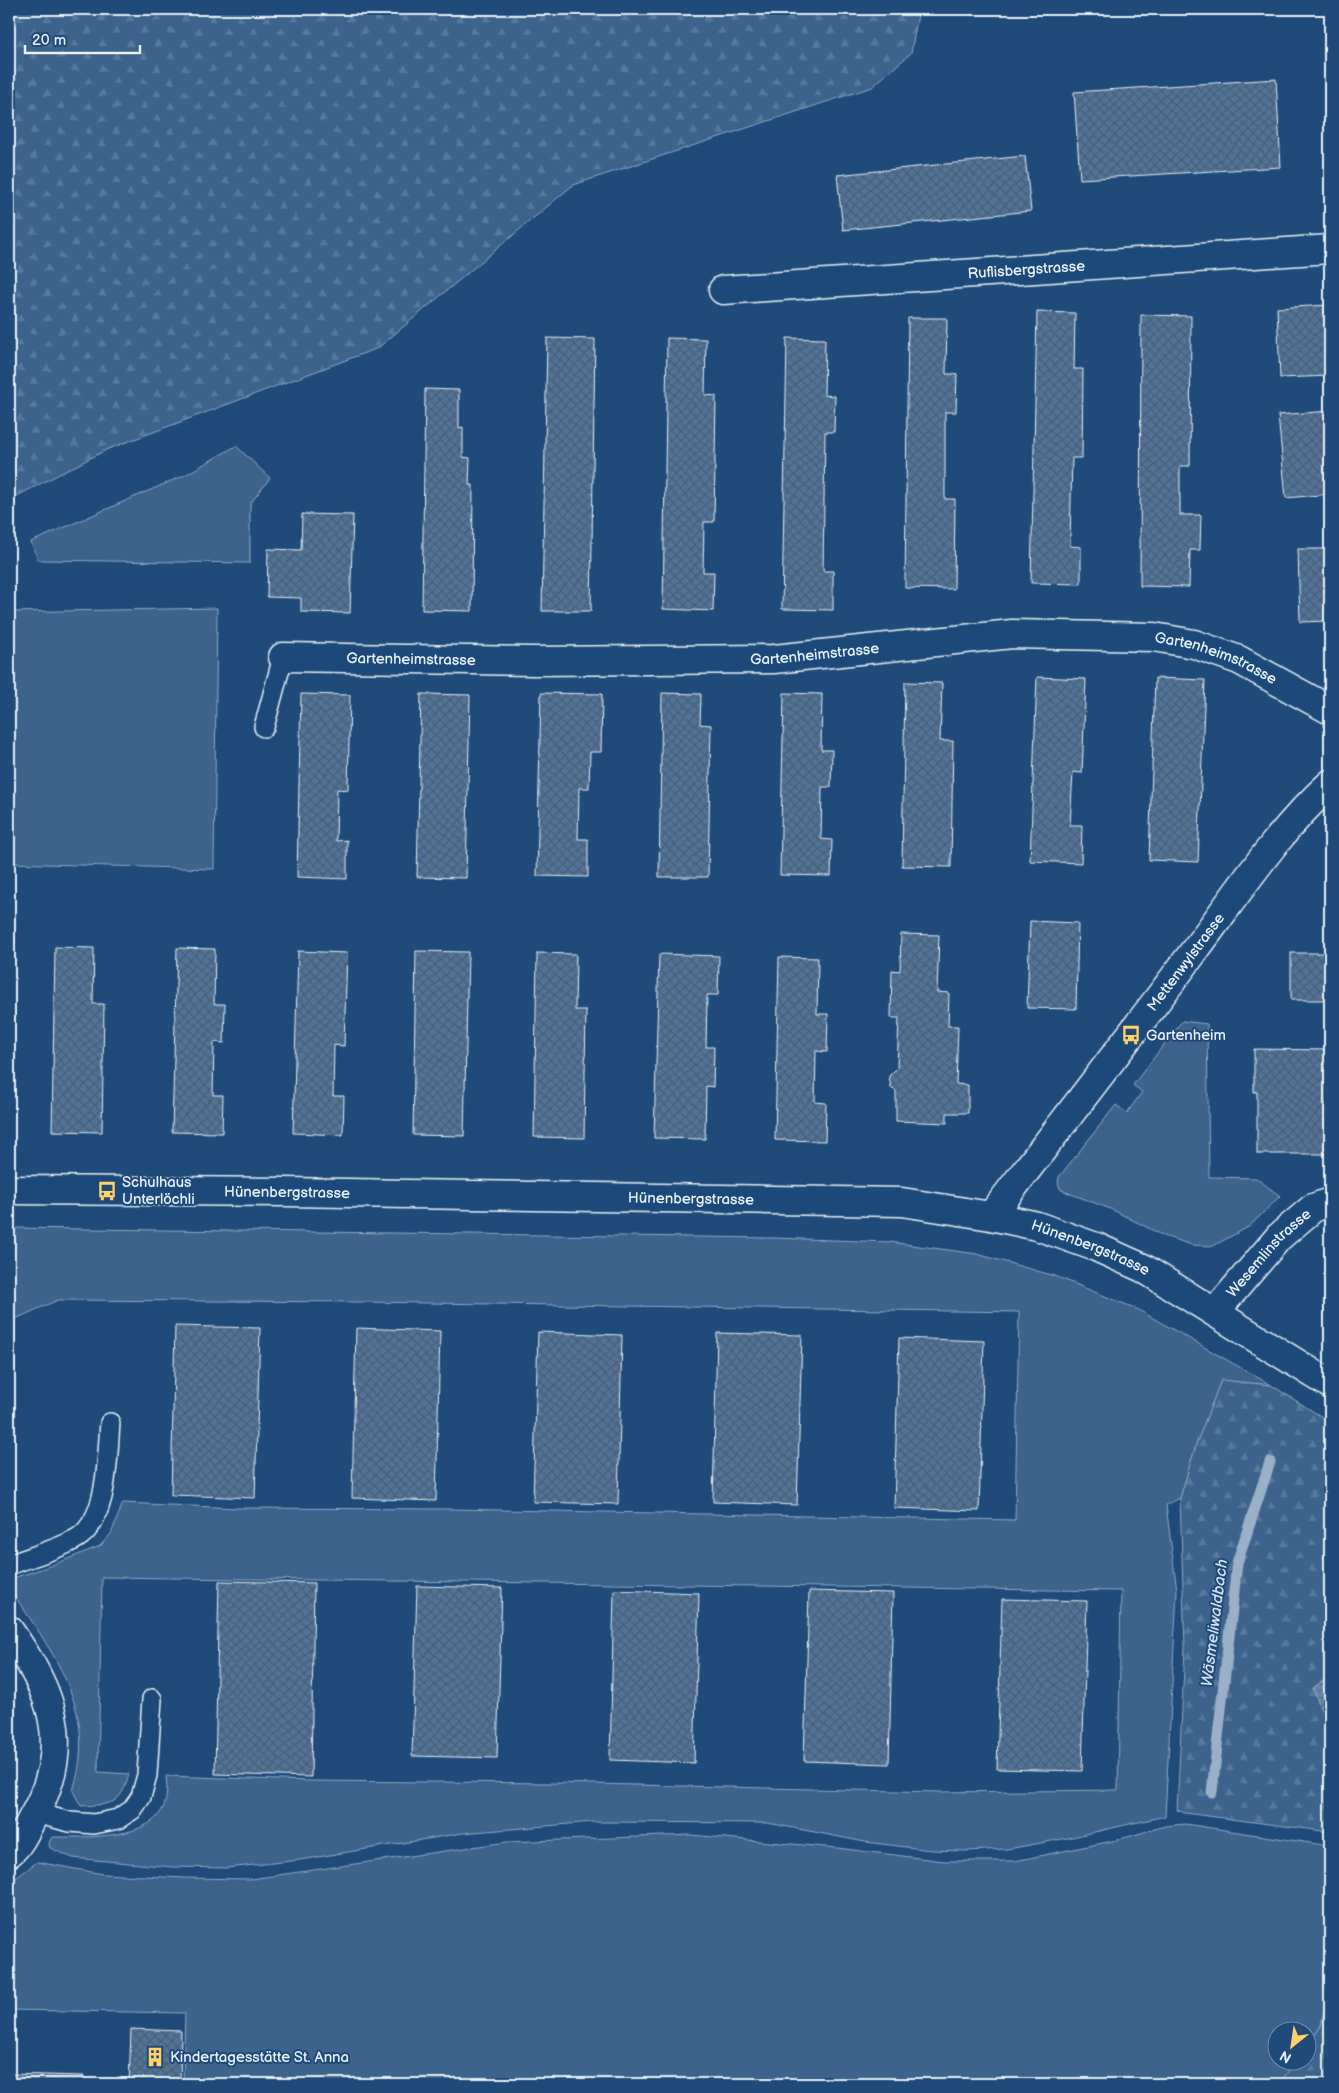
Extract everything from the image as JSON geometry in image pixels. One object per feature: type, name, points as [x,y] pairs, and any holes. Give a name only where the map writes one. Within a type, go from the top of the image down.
[{"type":"street","name":"Ruflisbergstrasse","points":[[723,290],[1330,249]]},
{"type":"street","name":"Gartenheimstrasse","points":[[283,657],[524,661],[774,658],[1012,634],[1154,637],[1194,644],[1239,660],[1330,710]]},
{"type":"street","name":"Mettenwylstrasse","points":[[992,1216],[1131,1036],[1280,837],[1330,784]]},
{"type":"street","name":"Hünenbergstrasse","points":[[9,1190],[286,1192],[902,1202],[992,1216],[1037,1226],[1096,1247],[1143,1268],[1330,1384]]},
{"type":"street","name":"Wesemlinstrasse","points":[[1215,1312],[1279,1238],[1313,1208],[1330,1202]]},
{"type":"street","points":[[9,1630],[29,1658],[42,1683],[54,1720],[54,1764],[45,1793],[35,1813],[10,1850]]},
{"type":"lane","points":[[264,728],[283,657]]},
{"type":"lane","points":[[9,1565],[76,1540],[90,1527],[97,1512],[104,1484],[110,1423]]},
{"type":"lane","points":[[35,1813],[70,1822],[94,1824],[118,1819],[132,1810],[141,1796],[147,1774],[152,1699]]},
{"type":"green space","points":[[9,9],[919,9],[911,53],[872,87],[573,185],[378,348],[108,449],[9,500]]},
{"type":"green space","points":[[236,446],[270,478],[250,504],[250,563],[38,560],[31,542],[185,475]]},
{"type":"green space","points":[[217,608],[214,869],[9,863],[9,612]]},
{"type":"green space","points":[[1182,1021],[1207,1024],[1209,1177],[1256,1178],[1280,1196],[1250,1226],[1213,1246],[1192,1245],[1164,1236],[1113,1210],[1061,1190],[1058,1183],[1059,1177],[1116,1105],[1127,1113],[1142,1092],[1133,1085]]},
{"type":"green space","points":[[9,1228],[774,1238],[890,1242],[977,1254],[1055,1276],[1137,1309],[1271,1385],[1221,1381],[1197,1442],[1180,1498],[1166,1505],[1177,1591],[1165,1816],[1068,1838],[1008,1849],[966,1851],[931,1850],[865,1842],[768,1823],[593,1822],[463,1833],[300,1860],[227,1868],[173,1867],[73,1858],[50,1848],[49,1843],[52,1837],[112,1835],[142,1827],[154,1820],[162,1810],[165,1802],[166,1776],[308,1781],[551,1783],[940,1792],[1118,1790],[1121,1591],[102,1577],[98,1772],[129,1774],[118,1798],[100,1805],[81,1806],[73,1791],[79,1768],[81,1740],[78,1716],[71,1693],[61,1670],[9,1587],[9,1583],[13,1578],[50,1566],[100,1546],[111,1534],[123,1503],[238,1508],[448,1509],[1015,1520],[1019,1312],[362,1302],[58,1300],[13,1320],[9,1325]]},
{"type":"green space","points":[[1221,1380],[1271,1385],[1330,1422],[1330,1832],[1185,1813],[1177,1810],[1185,1648],[1180,1498],[1197,1442]]},
{"type":"green space","points":[[1185,1824],[1330,1846],[1330,1979],[1321,2026],[1316,2033],[1316,2020],[1266,2020],[1266,2070],[1289,2070],[1279,2084],[183,2084],[185,2013],[9,2010],[9,1883],[37,1862],[103,1874],[251,1879],[507,1842],[691,1835],[837,1848],[944,1861],[1015,1861],[1117,1840],[1165,1826]]},
{"type":"green space","points":[[1330,1979],[1330,2084],[1279,2084],[1289,2070],[1316,2070],[1316,2033],[1321,2026]]},
{"type":"shaded area","points":[[1330,1676],[1330,1726],[1324,1718],[1313,1688]]},
{"type":"building","points":[[1276,79],[1281,167],[1080,179],[1074,92]]},
{"type":"building","points":[[1025,156],[1031,211],[843,230],[837,175]]},
{"type":"building","points":[[1328,305],[1330,376],[1280,378],[1277,308]]},
{"type":"building","points":[[1037,312],[1075,313],[1074,369],[1083,369],[1082,458],[1072,458],[1070,546],[1081,547],[1081,584],[1031,583]]},
{"type":"building","points":[[1141,315],[1191,316],[1190,466],[1180,466],[1180,515],[1201,515],[1200,550],[1190,550],[1189,587],[1140,586]]},
{"type":"building","points":[[908,318],[947,318],[946,374],[957,374],[956,412],[945,412],[945,499],[955,499],[954,589],[905,588]]},
{"type":"building","points":[[547,338],[595,339],[591,611],[542,611]]},
{"type":"building","points":[[667,338],[706,339],[705,395],[716,396],[714,522],[704,522],[703,572],[714,572],[713,611],[663,609]]},
{"type":"building","points":[[787,338],[825,339],[824,395],[835,396],[834,432],[825,432],[823,571],[833,571],[833,610],[782,609]]},
{"type":"building","points":[[425,389],[459,390],[459,428],[463,427],[463,457],[470,458],[469,485],[473,485],[472,611],[422,610]]},
{"type":"building","points":[[1330,411],[1330,494],[1286,498],[1278,415]]},
{"type":"building","points":[[302,514],[353,515],[350,613],[301,612],[301,598],[267,597],[268,549],[301,550]]},
{"type":"building","points":[[1298,549],[1330,549],[1330,621],[1300,622]]},
{"type":"building","points":[[1037,677],[1086,679],[1082,773],[1073,772],[1070,825],[1082,825],[1081,863],[1030,861]]},
{"type":"building","points":[[1155,678],[1205,680],[1198,862],[1149,860]]},
{"type":"building","points":[[905,682],[942,683],[940,741],[953,741],[951,867],[902,866]]},
{"type":"building","points":[[541,693],[602,694],[601,752],[590,752],[589,788],[579,788],[578,839],[588,839],[588,877],[537,876]]},
{"type":"building","points":[[662,693],[701,694],[700,724],[711,725],[708,877],[659,877]]},
{"type":"building","points":[[784,693],[822,694],[821,750],[832,750],[831,787],[822,787],[821,839],[832,840],[831,876],[780,875]]},
{"type":"building","points":[[301,694],[350,695],[348,790],[337,789],[336,841],[347,840],[347,879],[297,877]]},
{"type":"building","points":[[421,694],[470,695],[466,878],[417,877]]},
{"type":"building","points":[[1030,921],[1078,923],[1076,1009],[1027,1008]]},
{"type":"building","points":[[901,934],[939,935],[937,992],[949,993],[948,1026],[958,1026],[956,1084],[968,1085],[968,1113],[947,1113],[947,1123],[896,1121],[896,1091],[891,1088],[889,1076],[897,1068],[899,1018],[891,1018],[892,970],[900,971]]},
{"type":"building","points":[[55,947],[94,948],[93,1004],[104,1004],[102,1132],[52,1131]]},
{"type":"building","points":[[177,948],[215,949],[214,1004],[225,1004],[224,1043],[214,1042],[213,1095],[223,1095],[222,1133],[172,1132]]},
{"type":"building","points":[[298,951],[347,953],[344,1046],[334,1045],[333,1096],[344,1096],[343,1135],[293,1133]]},
{"type":"building","points":[[416,951],[468,952],[464,1136],[413,1135]]},
{"type":"building","points":[[537,953],[576,954],[575,1010],[586,1010],[584,1138],[534,1137]]},
{"type":"building","points":[[1291,953],[1330,953],[1330,1000],[1291,1000]]},
{"type":"building","points":[[659,954],[719,956],[718,995],[707,995],[706,1047],[714,1047],[713,1087],[706,1086],[705,1139],[654,1138]]},
{"type":"building","points":[[779,957],[818,958],[817,1014],[828,1014],[827,1052],[816,1051],[815,1102],[826,1103],[825,1141],[775,1140]]},
{"type":"building","points":[[1254,1049],[1330,1050],[1330,1103],[1326,1103],[1326,1154],[1257,1154],[1257,1092],[1254,1092]]},
{"type":"building","points":[[175,1326],[260,1328],[255,1498],[171,1495]]},
{"type":"building","points":[[356,1328],[440,1331],[436,1501],[352,1498]]},
{"type":"building","points":[[538,1332],[622,1335],[618,1504],[533,1502]]},
{"type":"building","points":[[717,1333],[802,1335],[797,1505],[713,1502]]},
{"type":"building","points":[[899,1338],[984,1341],[979,1511],[894,1508]]},
{"type":"building","points":[[219,1581],[314,1583],[311,1777],[215,1774]]},
{"type":"building","points":[[417,1586],[502,1588],[497,1758],[412,1756]]},
{"type":"building","points":[[614,1590],[699,1593],[694,1763],[610,1760]]},
{"type":"building","points":[[809,1591],[893,1593],[889,1764],[804,1761]]},
{"type":"building","points":[[1002,1599],[1087,1601],[1082,1771],[997,1769]]},
{"type":"building","name":"Kindertagesstätte St. Anna","points":[[131,2029],[181,2031],[180,2084],[129,2084]]},
{"type":"building","points":[[9,2074],[84,2076],[84,2084],[9,2084]]},
{"type":"waterway","name":"Wäsmeliwaldbach","points":[[1212,1792],[1237,1563],[1270,1462]]},
{"type":"place","name":"Gartenheim","points":[[1131,1035]]},
{"type":"place","name":"Schulhaus Unterlöchli","points":[[107,1191]]},
{"type":"place","name":"Kindertagesstätte St. Anna","points":[[155,2057]]}]
